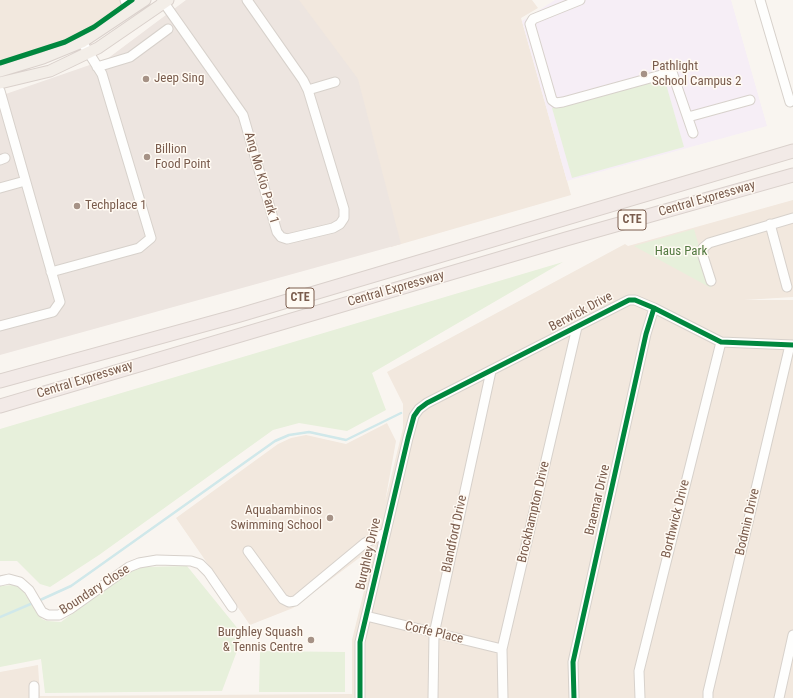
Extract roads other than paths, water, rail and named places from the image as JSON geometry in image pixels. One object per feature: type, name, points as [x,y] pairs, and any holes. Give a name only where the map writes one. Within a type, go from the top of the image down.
[{"type":"highway","name":"Central Expressway","points":[[0,381],[255,311],[793,151]]},
{"type":"highway","name":"Central Expressway","points":[[0,406],[566,239],[793,175]]},
{"type":"main road","points":[[0,71],[43,58],[82,42],[145,0]]},
{"type":"main road","points":[[0,83],[50,71],[89,52],[165,1]]},
{"type":"street","points":[[125,0],[129,11]]},
{"type":"street","name":"Ang Mo Kio Park 1","points":[[165,1],[243,115],[277,232],[281,237],[287,240],[334,228],[340,224],[344,218],[344,209],[308,90],[303,80],[247,0]]},
{"type":"street","points":[[580,0],[533,20],[530,24],[552,100],[556,103],[563,102],[672,72],[693,133]]},
{"type":"street","points":[[760,0],[790,102]]},
{"type":"street","points":[[97,67],[130,57],[168,29]]},
{"type":"street","points":[[51,272],[139,248],[151,238],[102,74],[82,42]]},
{"type":"street","points":[[308,90],[335,82]]},
{"type":"street","points":[[0,91],[60,302],[53,312],[0,326]]},
{"type":"street","points":[[688,117],[750,100]]},
{"type":"street","points":[[0,188],[25,180]]},
{"type":"street","points":[[712,281],[703,256],[702,248],[709,243],[793,218]]},
{"type":"street","points":[[770,224],[788,287]]},
{"type":"street","name":"Berwick Drive","points":[[414,416],[419,409],[427,404],[629,300],[635,300],[654,308],[720,342],[791,345]]},
{"type":"street","name":"Braemar Drive","points":[[574,698],[573,662],[646,334],[654,308]]},
{"type":"street","name":"Brockhampton Drive","points":[[503,698],[502,649],[577,327]]},
{"type":"street","name":"Borthwick Drive","points":[[640,698],[639,671],[720,342]]},
{"type":"street","name":"Bodmin Drive","points":[[708,698],[791,345]]},
{"type":"street","name":"Blandford Drive","points":[[433,698],[434,634],[491,371]]},
{"type":"street","name":"Burghley Drive","points":[[360,698],[360,642],[414,416]]},
{"type":"street","points":[[248,551],[283,599],[289,602],[295,601],[365,543],[385,533]]},
{"type":"street","name":"Boundary Close","points":[[0,581],[12,580],[20,582],[26,586],[39,608],[48,615],[62,614],[129,567],[139,563],[157,560],[186,560],[200,564],[208,572],[232,607]]},
{"type":"street","name":"Corfe Place","points":[[366,616],[434,634],[502,649]]},
{"type":"street","points":[[778,698],[793,635]]},
{"type":"street","points":[[34,686],[34,698]]},
{"type":"waterway","points":[[38,601],[71,586],[275,441],[289,435],[309,432],[346,440],[401,413]]},
{"type":"waterway","points":[[0,617],[33,603]]},
{"type":"place","name":"Pathlight School Campus 2","points":[[644,74]]},
{"type":"place","name":"Jeep Sing","points":[[146,79]]},
{"type":"place","name":"Billion Food Point","points":[[147,157]]},
{"type":"place","name":"Techplace 1","points":[[77,206]]},
{"type":"place","name":"Aquabambinos Swimming School","points":[[330,518]]},
{"type":"place","name":"Burghley Squash & Tennis Centre","points":[[311,640]]},
{"type":"park label","name":"Haus Park","points":[[681,252]]}]
